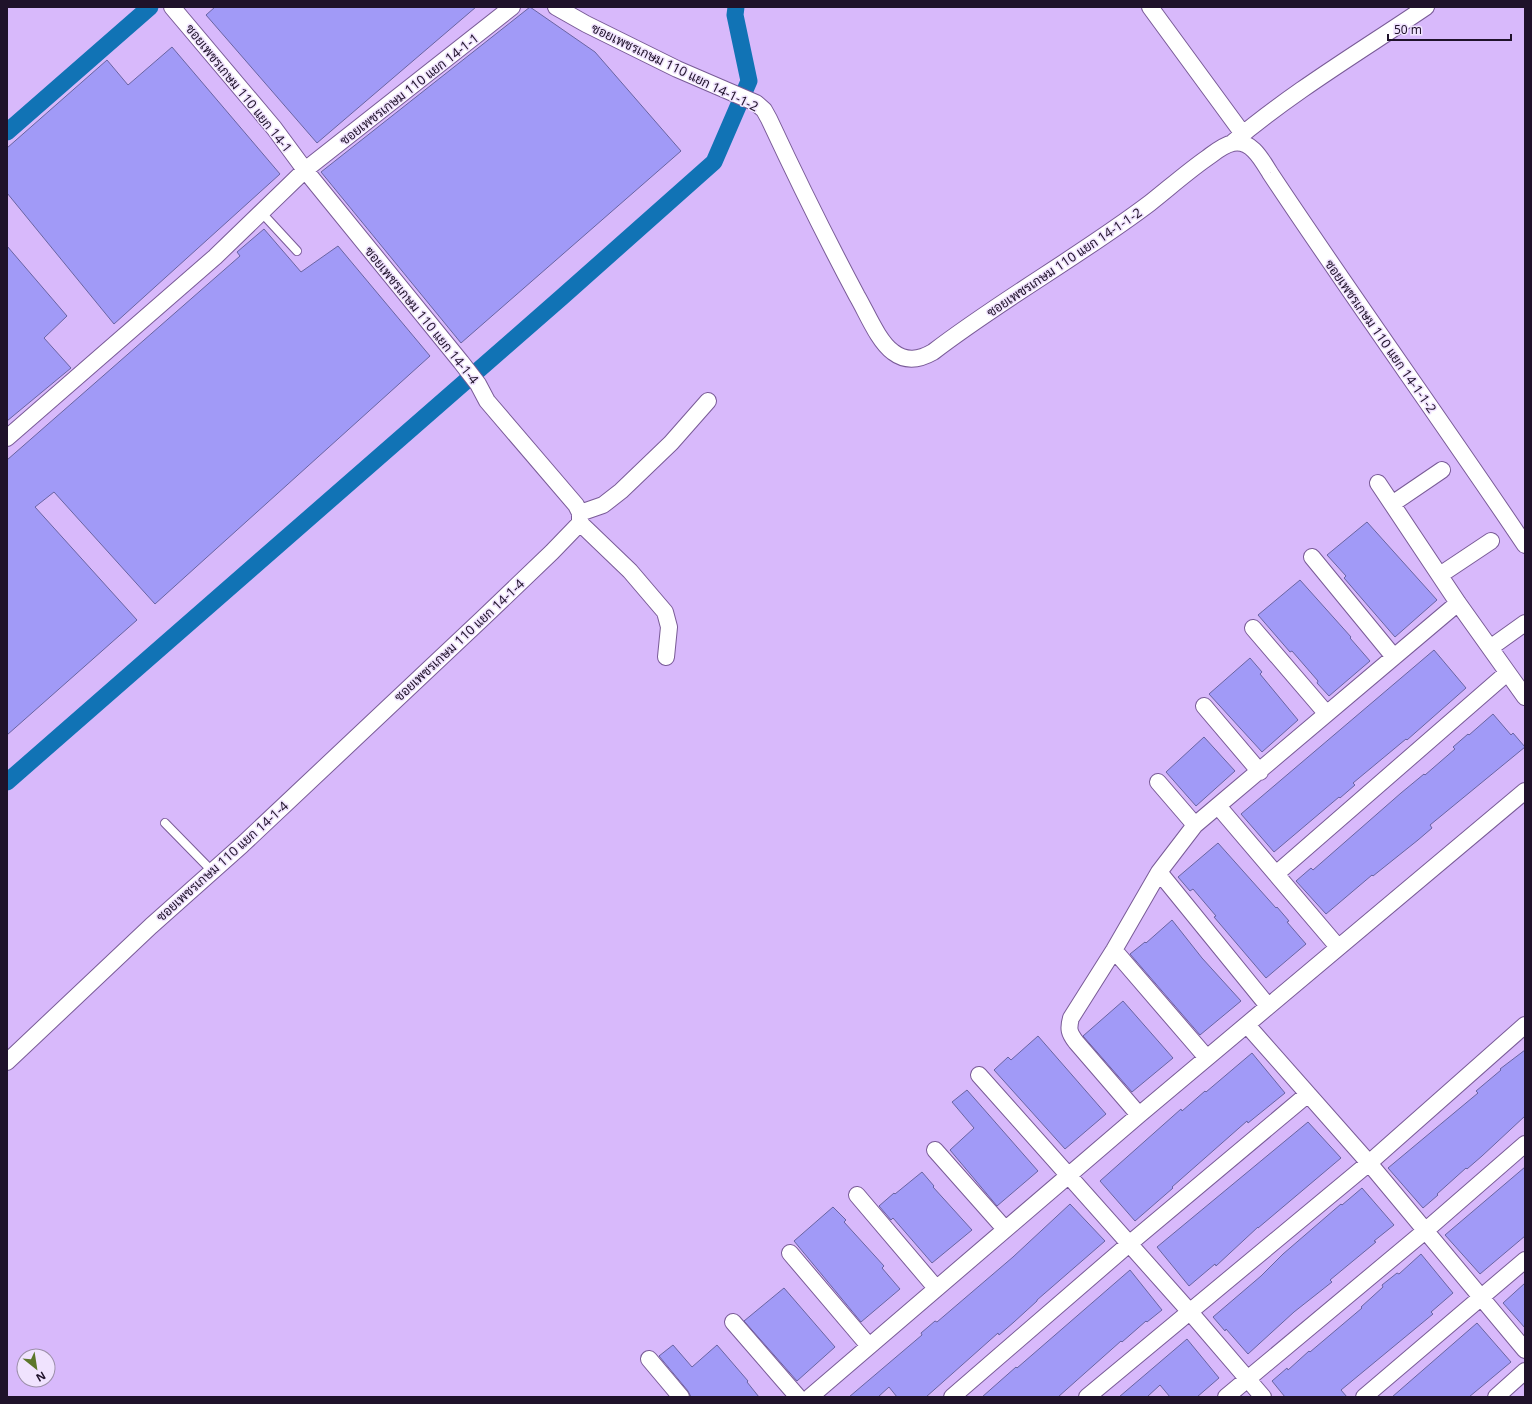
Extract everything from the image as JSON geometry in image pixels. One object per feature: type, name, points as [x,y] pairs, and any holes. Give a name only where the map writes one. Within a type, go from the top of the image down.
[{"type":"street","name":"ซอยเพชรเกษม 110 แยก 14-1","points":[[172,7],[274,128],[305,170]]},
{"type":"street","name":"ซอยเพชรเกษม 110 แยก 14-1-1","points":[[7,438],[215,257],[305,170],[512,7]]},
{"type":"street","name":"ซอยเพชรเกษม 110 แยก 14-1-1-2","points":[[556,7],[586,24],[677,69],[756,103],[764,110],[808,203],[878,333],[892,351],[908,360],[924,357],[933,352],[1150,203],[1184,174],[1237,138],[1256,152],[1525,545]]},
{"type":"street","points":[[1150,7],[1237,138],[1292,97],[1426,7]]},
{"type":"street","name":"ซอยเพชรเกษม 110 แยก 14-1-4","points":[[7,1062],[151,926],[482,619],[552,552],[580,518],[576,505],[487,401],[478,384],[461,362],[305,170]]},
{"type":"street","points":[[666,657],[669,627],[665,612],[630,571],[580,518],[603,505],[621,491],[671,443],[708,401]]},
{"type":"street","points":[[1392,504],[1442,470]]},
{"type":"street","points":[[1378,483],[1458,603],[1525,697]]},
{"type":"street","points":[[1440,575],[1491,541]]},
{"type":"street","points":[[1312,557],[1394,657]]},
{"type":"street","points":[[1139,1115],[1070,1035],[1068,1027],[1158,872],[1195,825],[1260,772],[1326,713],[1458,603]]},
{"type":"street","points":[[1490,648],[1525,623]]},
{"type":"street","points":[[1253,628],[1326,713]]},
{"type":"street","points":[[1276,874],[1507,673]]},
{"type":"street","points":[[1204,706],[1260,772]]},
{"type":"street","points":[[1158,782],[1195,825]]},
{"type":"street","points":[[810,1397],[1069,1174],[1525,791]]},
{"type":"street","points":[[1218,806],[1338,947]]},
{"type":"street","points":[[1158,872],[1268,1006]]},
{"type":"street","points":[[1114,950],[1206,1058]]},
{"type":"street","points":[[1247,1025],[1369,1163],[1525,1350]]},
{"type":"street","points":[[1087,1397],[1369,1163],[1525,1025]]},
{"type":"street","points":[[980,1075],[1069,1174],[1263,1397]]},
{"type":"street","points":[[952,1397],[1129,1244],[1308,1094]]},
{"type":"street","points":[[1226,1397],[1425,1231],[1525,1144]]},
{"type":"street","points":[[935,1150],[1005,1229]]},
{"type":"street","points":[[857,1196],[936,1288]]},
{"type":"street","points":[[790,1253],[870,1346]]},
{"type":"street","points":[[1364,1397],[1525,1260]]},
{"type":"street","points":[[734,1322],[798,1397]]},
{"type":"street","points":[[649,1360],[681,1397]]},
{"type":"street","points":[[1496,1397],[1525,1371]]},
{"type":"lane","points":[[262,212],[298,252]]},
{"type":"lane","points":[[166,823],[212,871]]},
{"type":"building","points":[[215,7],[476,7],[317,143],[206,15]]},
{"type":"building","points":[[530,7],[595,52],[681,151],[461,343],[321,172]]},
{"type":"building","points":[[172,47],[280,174],[114,324],[7,193],[7,148],[107,60],[128,85]]},
{"type":"building","points":[[264,229],[301,272],[338,246],[430,356],[155,604],[54,492],[35,507],[137,620],[7,735],[7,460],[240,256],[237,252]]},
{"type":"building","points":[[7,246],[67,316],[44,338],[71,368],[7,421]]},
{"type":"building","points":[[1367,522],[1437,600],[1395,637],[1344,578],[1346,576],[1327,555]]},
{"type":"building","points":[[1300,580],[1351,637],[1350,638],[1370,661],[1329,696],[1292,651],[1290,652],[1258,615]]},
{"type":"building","points":[[1434,650],[1466,688],[1407,740],[1406,739],[1353,783],[1355,785],[1340,798],[1339,797],[1274,852],[1241,814]]},
{"type":"building","points":[[1250,658],[1262,672],[1260,674],[1298,720],[1262,752],[1209,694]]},
{"type":"building","points":[[1493,714],[1511,735],[1513,733],[1525,747],[1430,825],[1432,828],[1418,840],[1373,876],[1372,875],[1326,914],[1296,881],[1311,868],[1313,870],[1401,793],[1424,774],[1425,775],[1455,749],[1453,747]]},
{"type":"building","points":[[1204,737],[1235,771],[1196,806],[1166,772]]},
{"type":"building","points":[[1218,843],[1276,908],[1277,907],[1289,921],[1287,922],[1306,944],[1266,978],[1214,917],[1216,916],[1193,889],[1190,891],[1178,877]]},
{"type":"building","points":[[1172,920],[1202,958],[1241,1001],[1200,1035],[1130,954],[1145,942],[1146,943]]},
{"type":"building","points":[[1123,1001],[1173,1058],[1132,1092],[1083,1036]]},
{"type":"building","points":[[1038,1036],[1106,1114],[1065,1149],[994,1070],[1008,1057],[1011,1060]]},
{"type":"building","points":[[1525,1050],[1525,1116],[1423,1208],[1388,1168],[1478,1093],[1476,1091],[1501,1070],[1500,1069]]},
{"type":"building","points":[[1252,1053],[1285,1093],[1248,1123],[1247,1121],[1135,1221],[1100,1181],[1181,1109],[1182,1111]]},
{"type":"building","points":[[967,1090],[1038,1171],[997,1206],[950,1150],[974,1128],[952,1102]]},
{"type":"building","points":[[1308,1122],[1341,1158],[1258,1227],[1216,1266],[1215,1264],[1189,1286],[1157,1247]]},
{"type":"building","points":[[1525,1167],[1525,1236],[1480,1274],[1445,1235]]},
{"type":"building","points":[[922,1172],[934,1186],[933,1187],[972,1230],[932,1263],[893,1218],[891,1220],[879,1206]]},
{"type":"building","points":[[1362,1188],[1394,1225],[1330,1280],[1332,1282],[1294,1312],[1248,1354],[1213,1317],[1261,1276],[1283,1254]]},
{"type":"building","points":[[1070,1204],[1105,1241],[1014,1322],[999,1335],[998,1333],[926,1397],[897,1397],[889,1387],[878,1397],[849,1397],[922,1335],[921,1333],[935,1321],[937,1322],[1013,1257]]},
{"type":"building","points":[[833,1207],[846,1220],[844,1222],[884,1266],[882,1268],[900,1289],[861,1322],[794,1241]]},
{"type":"building","points":[[1421,1254],[1453,1293],[1431,1312],[1433,1314],[1341,1390],[1347,1397],[1285,1397],[1272,1381],[1287,1368],[1288,1370],[1362,1308],[1361,1307],[1383,1287],[1382,1285],[1397,1273],[1399,1274]]},
{"type":"building","points":[[1130,1270],[1162,1310],[1147,1322],[1146,1321],[1122,1342],[1121,1341],[1058,1397],[982,1397],[1016,1367],[1017,1368]]},
{"type":"building","points":[[1525,1283],[1525,1328],[1503,1303]]},
{"type":"building","points":[[784,1288],[835,1347],[797,1381],[744,1321]]},
{"type":"building","points":[[1477,1323],[1511,1362],[1469,1397],[1392,1397]]},
{"type":"building","points":[[1187,1339],[1219,1378],[1197,1397],[1170,1397],[1160,1385],[1147,1397],[1119,1397]]},
{"type":"building","points":[[673,1345],[692,1367],[717,1345],[748,1381],[747,1382],[759,1397],[691,1397],[688,1391],[659,1356]]},
{"type":"waterway","points":[[7,132],[150,7]]},
{"type":"waterway","points":[[7,782],[562,297],[714,162],[749,81],[735,15],[736,7]]}]
